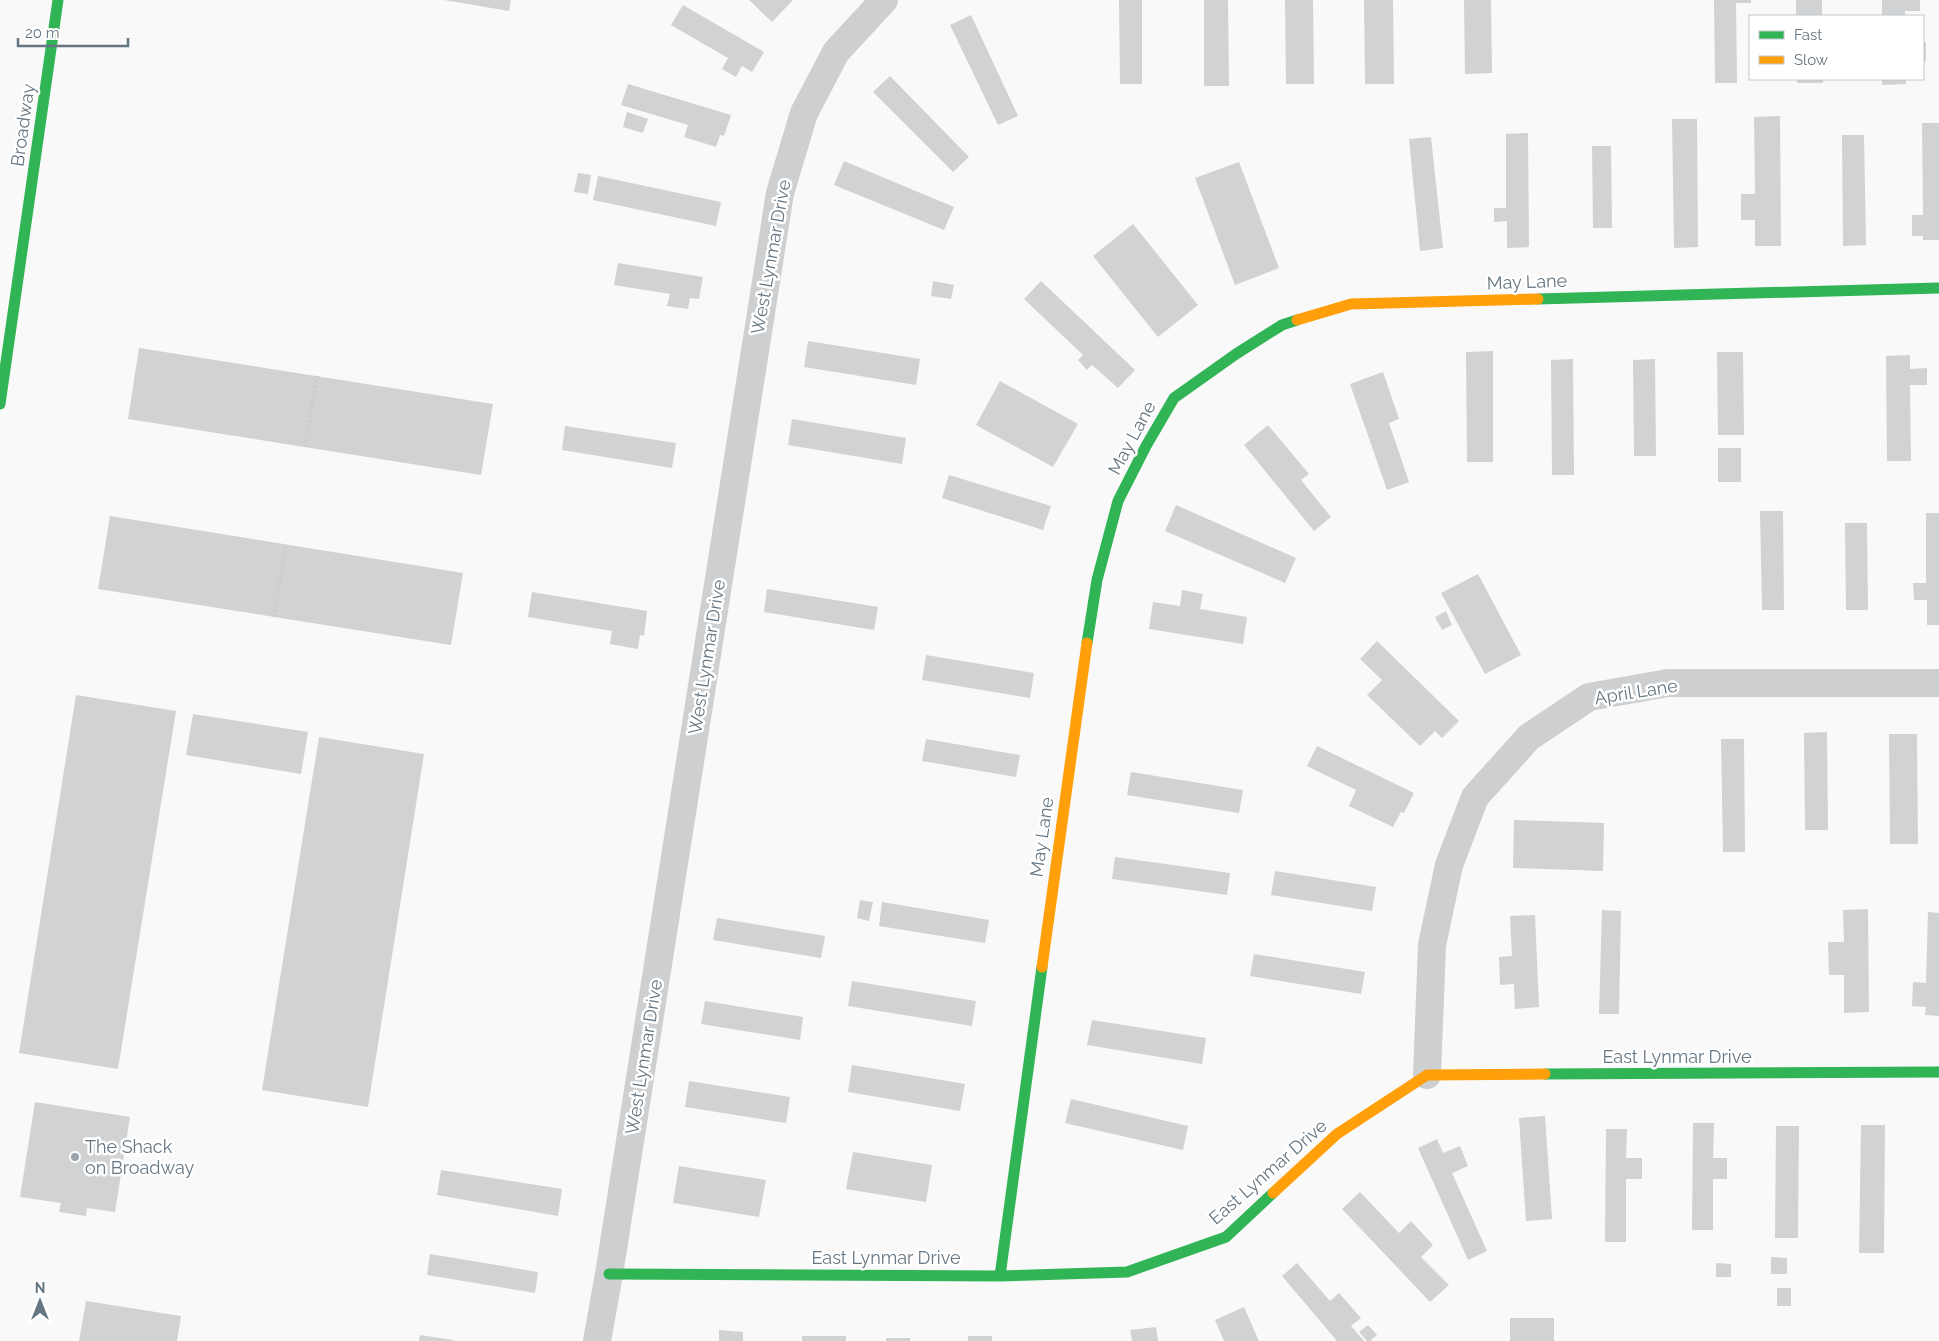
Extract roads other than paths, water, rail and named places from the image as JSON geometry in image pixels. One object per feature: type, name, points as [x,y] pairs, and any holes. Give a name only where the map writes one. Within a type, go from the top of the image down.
[{"type":"street","name":"Broadway","points":[[0,404],[58,0]]},
{"type":"street","name":"West Lynmar Drive","points":[[597,1341],[780,193],[804,113],[836,52],[884,0]]},
{"type":"street","name":"May Lane","points":[[1000,1276],[1079,693],[1097,580],[1118,501],[1146,446],[1174,398],[1236,354],[1282,325],[1351,304],[1939,288]]},
{"type":"street","name":"April Lane","points":[[1426,1075],[1432,945],[1449,865],[1475,798],[1529,737],[1589,697],[1668,683],[1939,683]]},
{"type":"street","name":"East Lynmar Drive","points":[[609,1274],[1000,1276],[1127,1272],[1226,1237],[1338,1134],[1426,1075],[1939,1072]]},
{"type":"place","name":"The Shack on Broadway","points":[[75,1157]]}]
